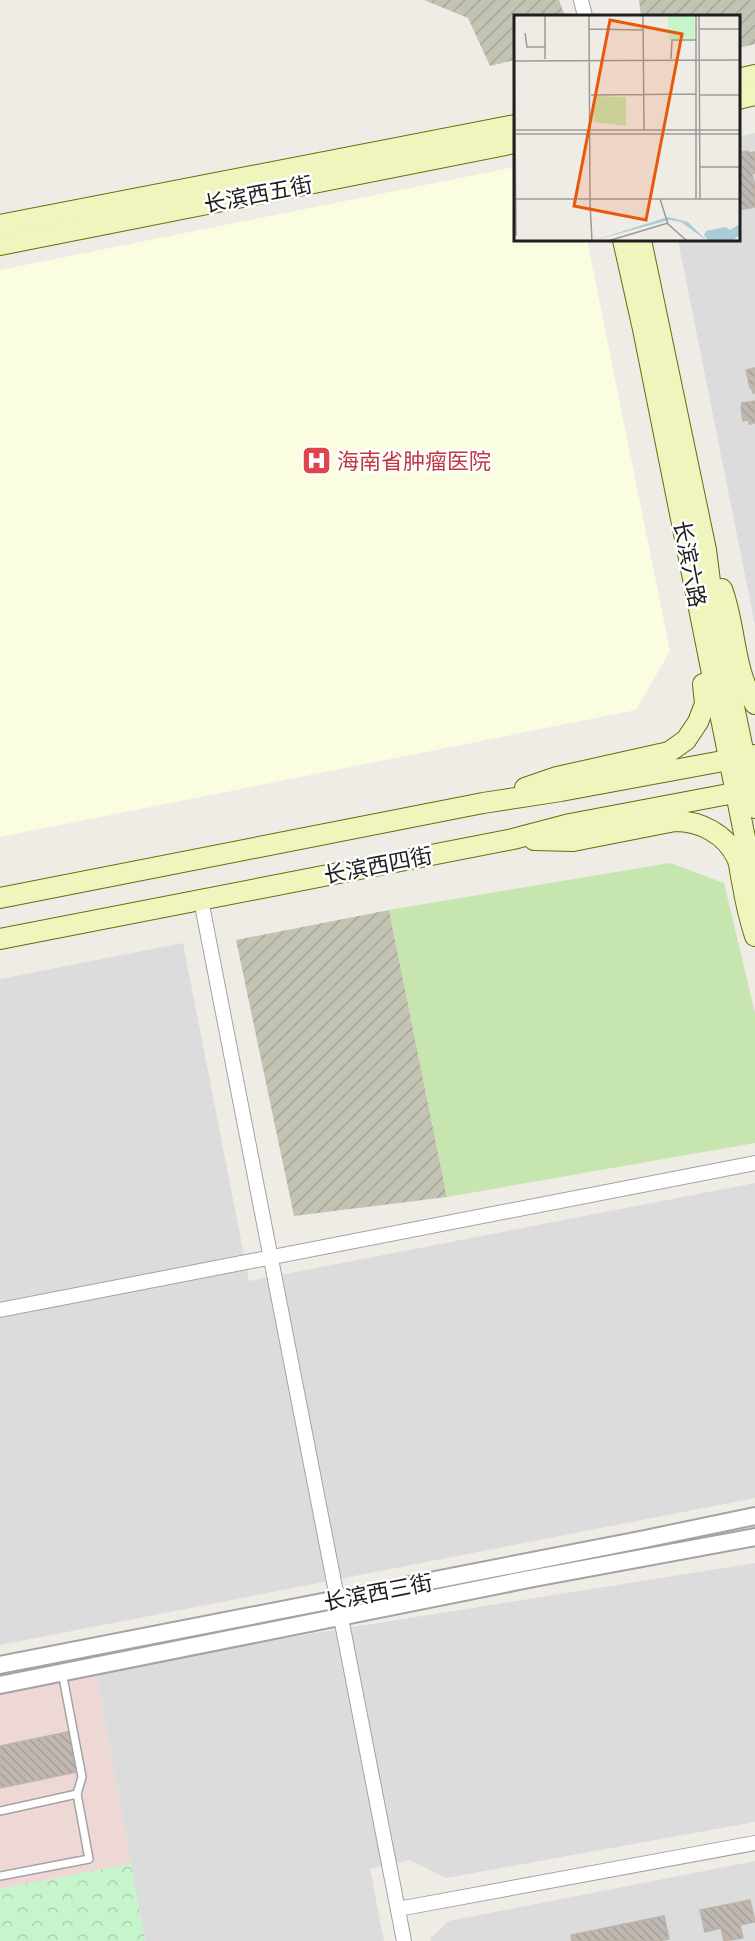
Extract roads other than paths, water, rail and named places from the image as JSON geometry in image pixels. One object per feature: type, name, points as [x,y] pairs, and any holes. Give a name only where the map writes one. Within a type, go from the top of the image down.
[{"type":"main road","points":[[740,78],[755,75]]},
{"type":"main road","points":[[740,99],[755,95]]},
{"type":"main road","name":"长滨西五街","points":[[0,225],[514,125]]},
{"type":"main road","name":"长滨西五街","points":[[0,245],[514,143]]},
{"type":"main road","name":"长滨六路","points":[[623,242],[697,552],[713,604],[749,795],[755,888]]},
{"type":"main road","name":"长滨六路","points":[[641,242],[697,552]]},
{"type":"main road","points":[[697,552],[727,602],[742,676],[755,704]]},
{"type":"main road","points":[[483,803],[557,777],[659,756],[678,747],[693,731],[705,704],[689,610],[697,552]]},
{"type":"main road","name":"长滨西四街","points":[[0,898],[483,803],[570,790],[743,757]]},
{"type":"main road","name":"长滨西四街","points":[[0,939],[513,839],[570,824],[749,795]]},
{"type":"main road","points":[[513,839],[573,841],[675,821],[687,821],[705,827],[721,838],[737,858],[749,919],[755,936]]},
{"type":"street","points":[[581,0],[585,15]]},
{"type":"street","points":[[201,900],[404,1941]]},
{"type":"street","points":[[0,1310],[755,1163]]},
{"type":"street","name":"长滨西三街","points":[[0,1665],[755,1515]]},
{"type":"street","name":"长滨西三街","points":[[0,1685],[341,1616],[755,1537]]},
{"type":"street","points":[[398,1909],[755,1843]]},
{"type":"lane","points":[[0,1876],[89,1859],[77,1794],[82,1777],[62,1672]]},
{"type":"lane","points":[[0,1811],[77,1794]]},
{"type":"place","name":"海南省肿瘤医院","points":[[316,461]]}]
